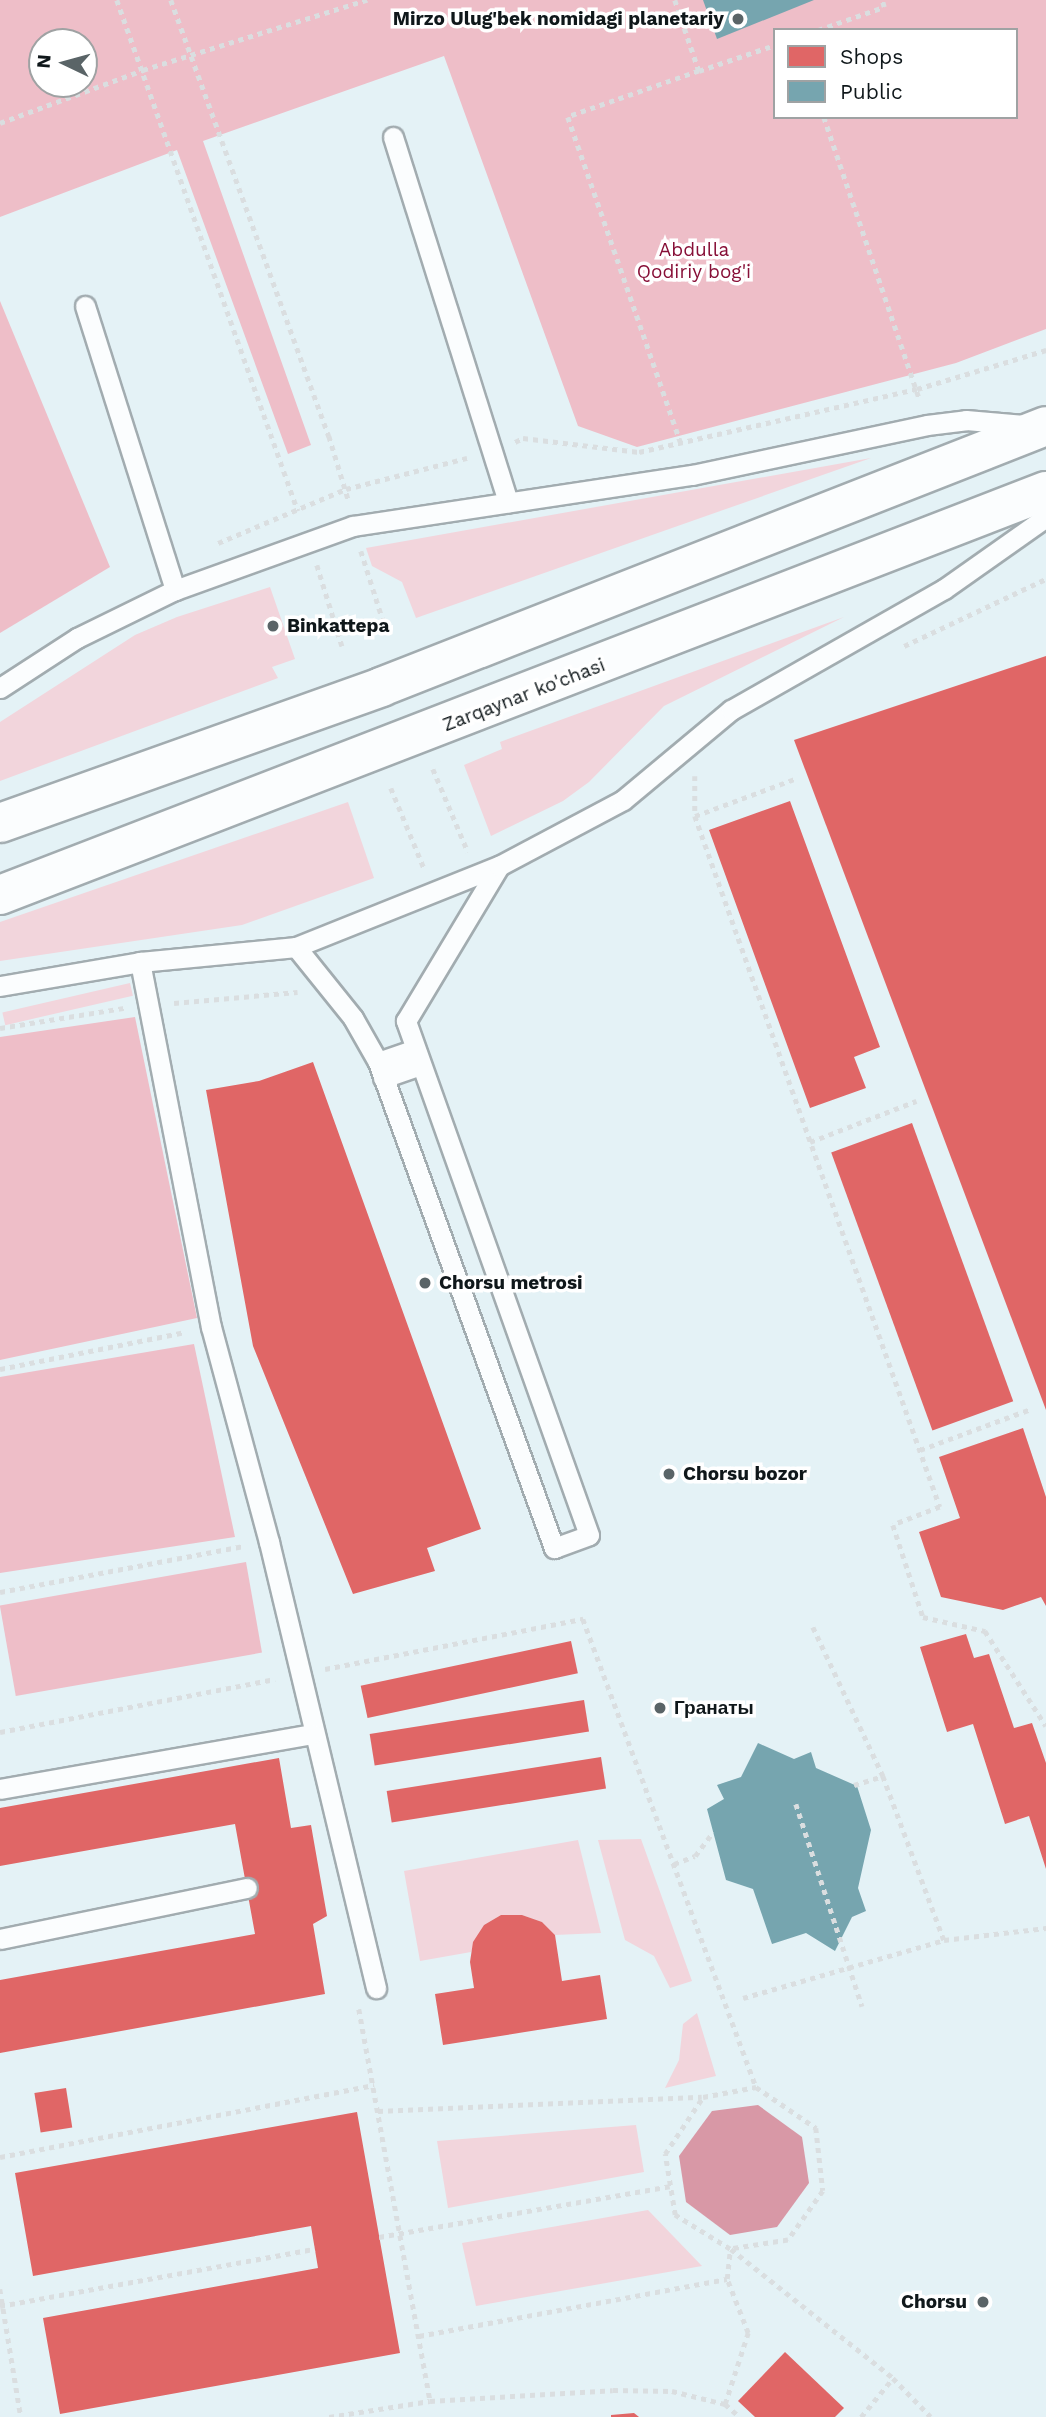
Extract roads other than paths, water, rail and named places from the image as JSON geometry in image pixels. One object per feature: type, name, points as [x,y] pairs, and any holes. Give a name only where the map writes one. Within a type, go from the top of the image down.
[{"type":"main road","points":[[0,823],[381,687],[1044,426]]},
{"type":"main road","name":"Zarqaynar ko'chasi","points":[[0,895],[1046,491]]},
{"type":"lane","points":[[393,137],[489,452],[508,502]]},
{"type":"lane","points":[[85,306],[175,590]]},
{"type":"lane","points":[[0,688],[78,638],[175,590],[310,544],[353,526],[692,475],[927,425],[966,420],[1044,426]]},
{"type":"lane","points":[[0,986],[139,962],[296,947],[499,866],[623,800],[731,710],[943,589],[1046,517]]},
{"type":"lane","points":[[296,947],[353,1018],[381,1070],[554,1548],[589,1535],[406,1021],[499,866]]},
{"type":"lane","points":[[139,962],[211,1327],[269,1542],[312,1734],[376,1988]]},
{"type":"lane","points":[[381,1070],[418,1057]]},
{"type":"lane","points":[[0,1789],[312,1734]]},
{"type":"lane","points":[[0,1939],[247,1888]]},
{"type":"place","name":"Mirzo Ulug'bek nomidagi planetariy","points":[[738,19]]},
{"type":"place","name":"Binkattepa","points":[[273,626]]},
{"type":"place","name":"Chorsu metrosi","points":[[425,1283]]},
{"type":"place","name":"Chorsu bozor","points":[[669,1474]]},
{"type":"place","name":"Гранаты","points":[[660,1708]]},
{"type":"place","name":"Chorsu","points":[[983,2302]]},
{"type":"park label","name":"Abdulla Qodiriy bog'i","points":[[694,261]]}]
